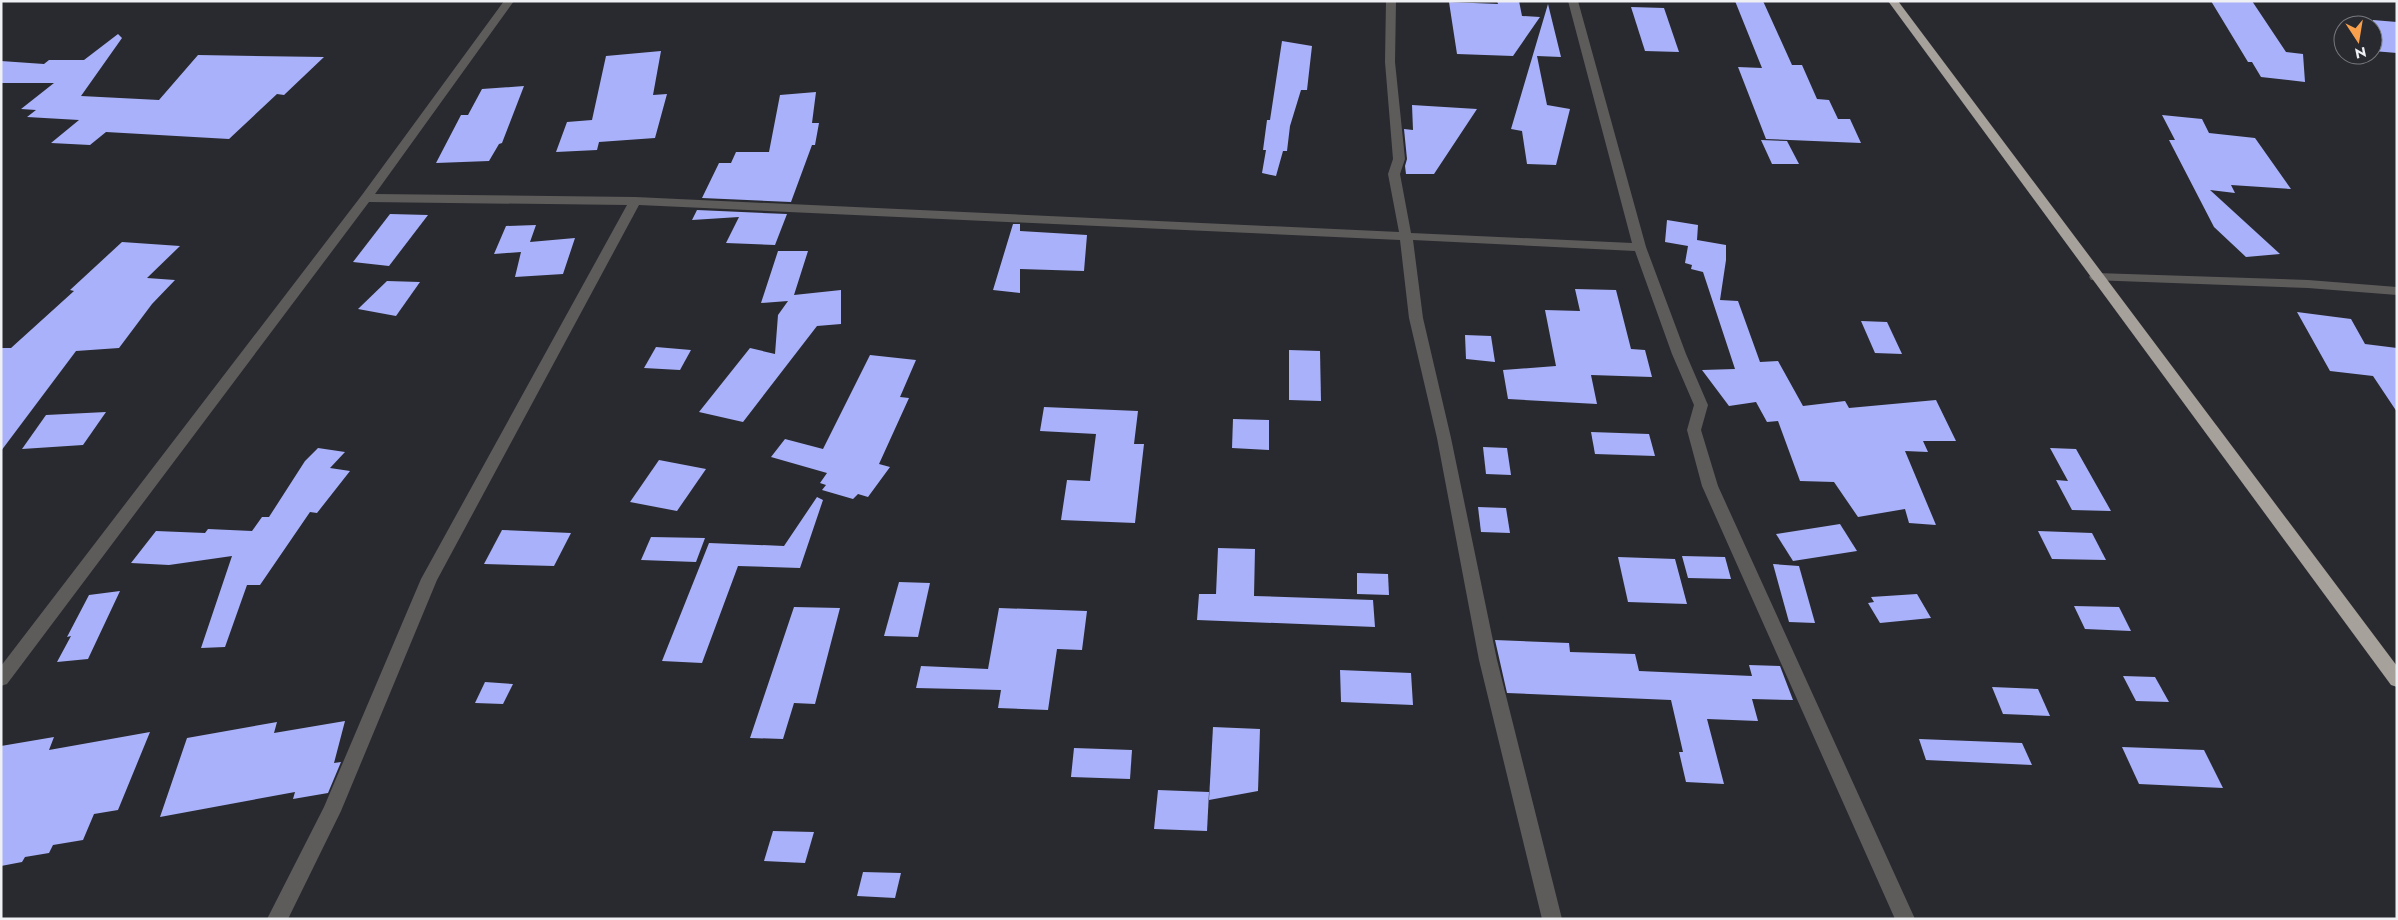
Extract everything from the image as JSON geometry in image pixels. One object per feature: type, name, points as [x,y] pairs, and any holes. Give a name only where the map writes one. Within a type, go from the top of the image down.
[{"type":"highway","points":[[1893,1],[2397,680]]},
{"type":"street","points":[[1,678],[366,198],[509,1]]},
{"type":"street","points":[[1390,1],[1390,62],[1399,159],[1394,174],[1406,237],[1416,318],[1444,438],[1488,660],[1552,919]]},
{"type":"street","points":[[1574,1],[1640,247],[1679,354],[1701,405],[1694,430],[1710,486],[1905,919]]},
{"type":"street","points":[[366,198],[635,201],[1640,247]]},
{"type":"street","points":[[277,919],[332,811],[429,579],[635,201]]},
{"type":"street","points":[[2096,277],[2308,284],[2397,291]]},
{"type":"building","points":[[1497,1],[1519,1],[1522,16],[1540,17],[1513,56],[1457,54],[1449,2],[1498,4]]},
{"type":"building","points":[[1735,1],[1763,1],[1792,65],[1802,65],[1817,99],[1829,100],[1838,119],[1850,119],[1861,143],[1766,139],[1738,67],[1762,68]]},
{"type":"building","points":[[2211,1],[2252,1],[2286,52],[2303,54],[2305,82],[2261,77],[2252,62],[2248,62]]},
{"type":"building","points":[[1548,4],[1561,57],[1537,56],[1547,105],[1570,109],[1556,165],[1527,164],[1522,131],[1511,129]]},
{"type":"building","points":[[1631,7],[1664,8],[1679,52],[1645,51]]},
{"type":"building","points":[[2383,21],[2397,22],[2397,53],[2383,52]]},
{"type":"building","points":[[118,34],[122,38],[81,96],[159,100],[198,55],[324,57],[284,95],[277,94],[229,139],[106,132],[90,145],[51,143],[79,120],[27,117],[36,110],[21,109],[54,83],[1,83],[1,61],[44,64],[49,60],[84,60]]},
{"type":"building","points":[[1282,41],[1312,46],[1307,90],[1301,90],[1290,126],[1287,151],[1283,151],[1276,176],[1262,173],[1266,150],[1263,150],[1267,120],[1270,120]]},
{"type":"building","points":[[661,51],[653,95],[667,94],[655,138],[599,142],[597,150],[556,152],[567,122],[592,120],[606,56]]},
{"type":"building","points":[[524,86],[502,143],[499,144],[489,161],[436,163],[461,115],[468,115],[482,89]]},
{"type":"building","points":[[816,92],[812,123],[819,123],[815,145],[812,145],[791,202],[702,198],[719,163],[731,163],[736,152],[769,152],[780,95]]},
{"type":"building","points":[[1412,105],[1477,109],[1434,174],[1406,174],[1405,166],[1407,159],[1404,129],[1413,130]]},
{"type":"building","points":[[2162,115],[2202,119],[2209,133],[2255,138],[2291,189],[2231,185],[2235,193],[2210,190],[2280,254],[2246,257],[2214,227],[2169,140],[2175,140]]},
{"type":"building","points":[[1761,140],[1787,141],[1799,164],[1772,164]]},
{"type":"building","points":[[697,210],[787,214],[775,245],[726,243],[739,217],[692,220]]},
{"type":"building","points":[[390,214],[428,215],[389,266],[353,262]]},
{"type":"building","points":[[1667,220],[1698,225],[1697,240],[1726,245],[1726,260],[1720,300],[1738,301],[1760,362],[1778,361],[1803,406],[1845,401],[1849,408],[1936,400],[1956,441],[1923,441],[1928,452],[1905,451],[1936,525],[1909,523],[1905,509],[1858,517],[1834,482],[1800,481],[1778,421],[1767,422],[1756,402],[1729,406],[1702,370],[1735,369],[1703,272],[1691,269],[1692,265],[1685,263],[1688,246],[1665,242]]},
{"type":"building","points":[[1013,224],[1020,224],[1020,231],[1087,235],[1084,271],[1020,269],[1020,293],[993,290]]},
{"type":"building","points":[[536,225],[530,242],[575,238],[563,274],[515,277],[521,252],[494,254],[506,226]]},
{"type":"building","points":[[122,242],[180,246],[147,278],[175,280],[152,304],[119,348],[76,351],[1,451],[1,348],[11,348],[74,291],[70,290]]},
{"type":"building","points":[[778,251],[808,251],[794,295],[841,290],[841,324],[817,326],[743,422],[699,412],[750,348],[775,354],[778,315],[788,301],[761,303]]},
{"type":"building","points":[[387,281],[420,282],[396,316],[358,309]]},
{"type":"building","points":[[1575,289],[1616,290],[1631,349],[1645,350],[1652,377],[1591,375],[1597,404],[1508,399],[1503,370],[1556,366],[1545,310],[1580,311]]},
{"type":"building","points":[[2297,312],[2351,319],[2365,344],[2397,348],[2397,412],[2373,376],[2330,371]]},
{"type":"building","points":[[1861,321],[1887,322],[1902,354],[1875,353]]},
{"type":"building","points":[[1465,335],[1491,336],[1495,362],[1466,359]]},
{"type":"building","points":[[656,347],[691,350],[680,370],[644,368]]},
{"type":"building","points":[[1289,350],[1320,351],[1321,401],[1289,400]]},
{"type":"building","points":[[870,355],[916,360],[900,397],[909,398],[879,464],[890,467],[868,497],[858,494],[853,499],[822,490],[826,485],[820,483],[827,473],[771,457],[785,439],[823,449]]},
{"type":"building","points":[[1044,407],[1138,411],[1134,444],[1144,444],[1135,523],[1061,520],[1067,480],[1090,481],[1096,434],[1040,431]]},
{"type":"building","points":[[106,412],[83,445],[22,449],[46,415]]},
{"type":"building","points":[[1233,419],[1269,420],[1269,450],[1232,448]]},
{"type":"building","points":[[1591,432],[1649,434],[1655,456],[1595,454]]},
{"type":"building","points":[[1483,447],[1507,448],[1511,475],[1486,474]]},
{"type":"building","points":[[318,448],[345,452],[330,468],[350,471],[317,513],[310,512],[260,585],[247,585],[225,647],[201,648],[232,556],[169,565],[131,563],[156,531],[205,533],[208,529],[252,531],[262,517],[269,517],[305,461]]},
{"type":"building","points":[[2050,448],[2076,449],[2111,511],[2072,510],[2056,480],[2068,481]]},
{"type":"building","points":[[659,460],[706,469],[677,511],[630,502]]},
{"type":"building","points":[[817,497],[823,500],[800,568],[738,566],[702,663],[662,661],[709,543],[784,546]]},
{"type":"building","points":[[1478,507],[1506,508],[1510,533],[1481,532]]},
{"type":"building","points":[[1840,524],[1857,551],[1793,561],[1776,534]]},
{"type":"building","points":[[502,530],[571,533],[554,566],[484,564]]},
{"type":"building","points":[[2038,531],[2092,533],[2106,560],[2052,559]]},
{"type":"building","points":[[651,537],[705,538],[696,562],[641,560]]},
{"type":"building","points":[[1218,548],[1255,549],[1254,596],[1373,600],[1375,627],[1197,620],[1199,594],[1216,594]]},
{"type":"building","points":[[1682,556],[1725,557],[1731,579],[1688,578]]},
{"type":"building","points":[[1618,557],[1675,559],[1687,604],[1628,602]]},
{"type":"building","points":[[1773,564],[1799,566],[1815,623],[1789,622]]},
{"type":"building","points":[[1357,573],[1388,574],[1389,595],[1357,594]]},
{"type":"building","points":[[899,582],[930,583],[918,637],[884,636]]},
{"type":"building","points":[[120,591],[88,659],[57,662],[71,636],[67,637],[89,595]]},
{"type":"building","points":[[1917,594],[1931,618],[1880,623],[1868,603],[1874,602],[1871,597]]},
{"type":"building","points":[[2074,606],[2119,607],[2131,631],[2085,629]]},
{"type":"building","points":[[794,607],[840,608],[815,704],[794,703],[783,739],[750,738]]},
{"type":"building","points":[[999,608],[1087,611],[1082,650],[1057,649],[1048,710],[998,708],[1001,690],[916,688],[921,666],[988,669]]},
{"type":"building","points":[[1495,640],[1569,643],[1570,652],[1635,654],[1639,671],[1752,676],[1749,665],[1780,666],[1793,700],[1752,699],[1758,721],[1707,719],[1724,784],[1686,782],[1679,752],[1683,752],[1671,700],[1507,693]]},
{"type":"building","points":[[1340,670],[1411,673],[1413,705],[1341,702]]},
{"type":"building","points":[[2123,676],[2155,677],[2169,702],[2136,701]]},
{"type":"building","points":[[485,682],[513,684],[503,704],[475,703]]},
{"type":"building","points":[[1992,687],[2038,689],[2050,716],[2003,714]]},
{"type":"building","points":[[345,721],[334,763],[341,762],[328,793],[293,799],[295,792],[160,817],[187,738],[277,722],[274,733]]},
{"type":"building","points":[[1213,727],[1260,729],[1258,791],[1209,800]]},
{"type":"building","points":[[150,732],[118,810],[94,814],[83,840],[53,845],[49,853],[25,857],[22,862],[1,866],[1,746],[54,737],[49,750]]},
{"type":"building","points":[[1919,739],[2022,743],[2032,765],[1926,760]]},
{"type":"building","points":[[2122,747],[2204,750],[2223,788],[2139,784]]},
{"type":"building","points":[[1074,748],[1132,750],[1130,779],[1071,777]]},
{"type":"building","points":[[1158,790],[1209,792],[1207,831],[1154,829]]},
{"type":"building","points":[[773,831],[814,832],[805,863],[764,861]]},
{"type":"building","points":[[863,872],[901,873],[895,898],[857,896]]}]
